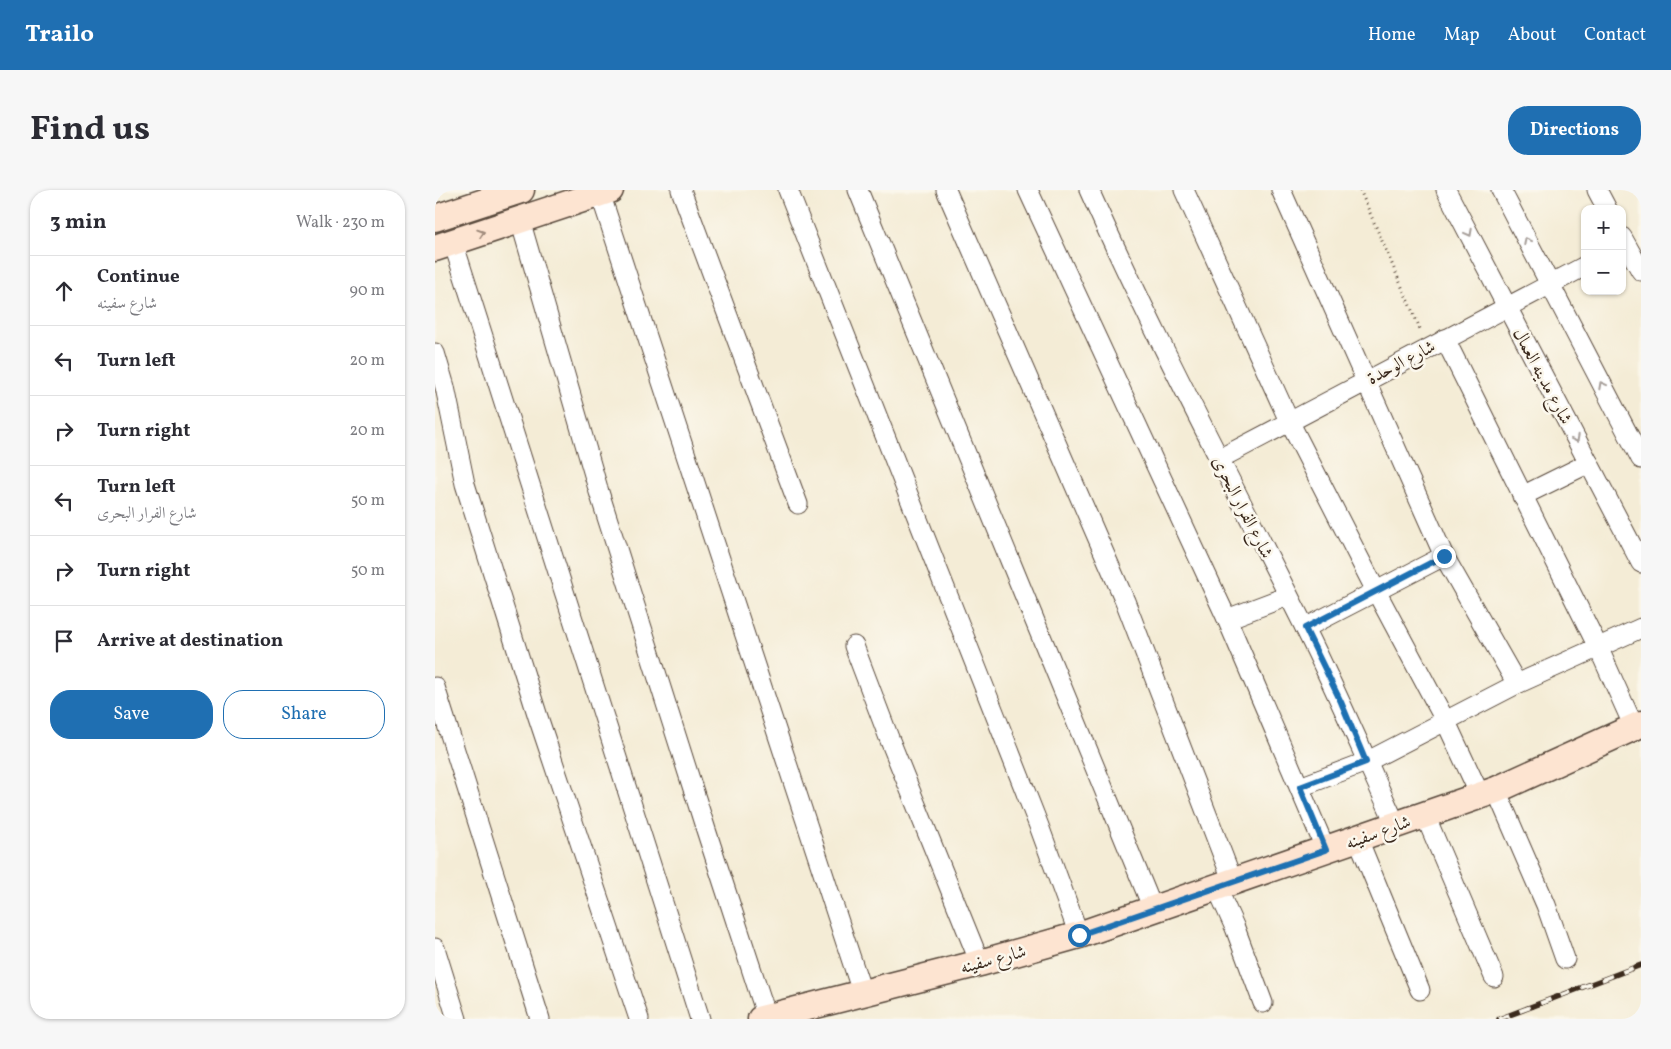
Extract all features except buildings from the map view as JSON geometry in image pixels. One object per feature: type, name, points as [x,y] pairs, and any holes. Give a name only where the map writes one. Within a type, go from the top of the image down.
[{"type":"street","points":[[435,218],[521,190]]},
{"type":"street","points":[[681,190],[798,504]]},
{"type":"street","points":[[788,190],[1039,826],[1079,935]]},
{"type":"street","points":[[858,190],[1153,910]]},
{"type":"street","points":[[946,190],[1125,601],[1225,885],[1235,928],[1263,1003]]},
{"type":"street","points":[[1027,190],[1227,619],[1326,850]]},
{"type":"street","name":"شارع الفرار البحرى","points":[[1089,190],[1128,276],[1341,702],[1366,762],[1396,825]]},
{"type":"street","points":[[1184,190],[1289,421],[1376,591],[1446,722],[1488,793],[1546,904],[1565,959]]},
{"type":"street","points":[[1281,190],[1444,556],[1517,684]]},
{"type":"street","name":"شارع مدينه العمال","points":[[1446,190],[1641,563]]},
{"type":"street","points":[[1501,190],[1550,284],[1636,438],[1641,459]]},
{"type":"street","points":[[1597,190],[1605,205]]},
{"type":"street","points":[[701,1019],[444,245],[605,192],[861,992]]},
{"type":"street","points":[[520,220],[599,492],[764,1018]]},
{"type":"street","points":[[1628,241],[1641,271]]},
{"type":"street","name":"شارع الوحدة","points":[[1219,459],[1581,268]]},
{"type":"street","points":[[1437,344],[1521,496],[1638,726]]},
{"type":"street","points":[[435,353],[445,387],[465,484],[538,717],[639,1019]]},
{"type":"street","points":[[1521,496],[1589,463]]},
{"type":"street","points":[[1305,628],[1444,556]]},
{"type":"street","points":[[1227,619],[1288,596]]},
{"type":"street","points":[[1300,787],[1366,762],[1517,684],[1641,628]]},
{"type":"street","points":[[854,646],[980,963]]},
{"type":"street","points":[[435,687],[540,1019]]},
{"type":"street","name":"شارع سفينه","points":[[764,1018],[980,963],[1079,935],[1488,793],[1638,726]]},
{"type":"street","points":[[1425,815],[1494,977]]},
{"type":"street","points":[[1358,839],[1419,990]]},
{"type":"street","points":[[435,948],[457,1019]]},
{"type":"path","points":[[1360,190],[1437,344]]},
{"type":"railway","points":[[1499,1019],[1641,965]]},
{"type":"route","points":[[1079,935],[1326,850],[1300,787],[1366,762],[1341,702],[1305,628],[1444,556]]}]
